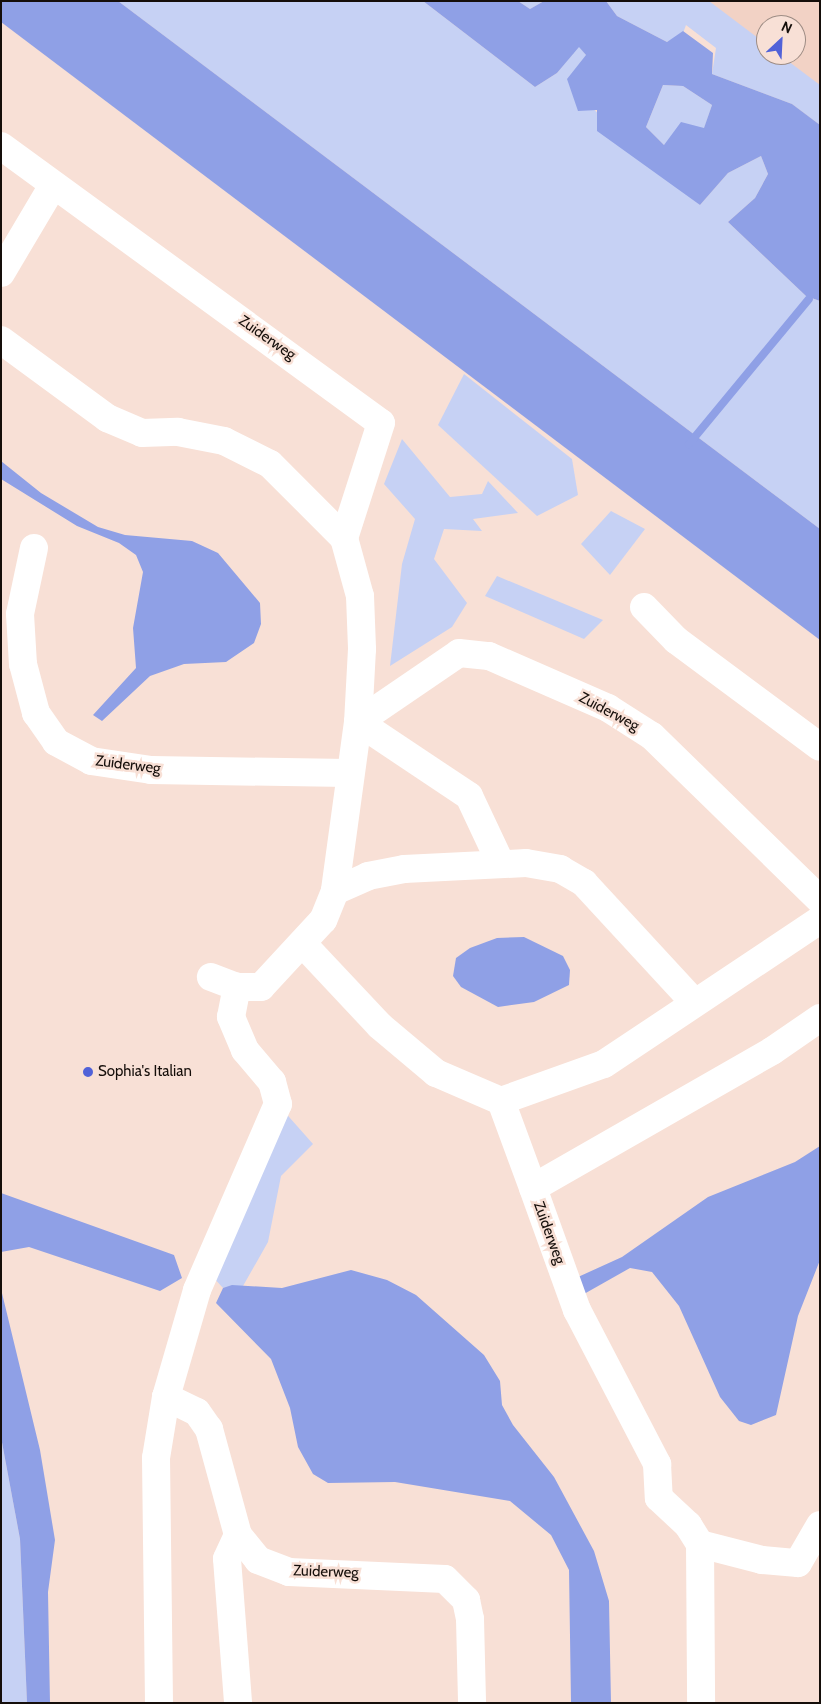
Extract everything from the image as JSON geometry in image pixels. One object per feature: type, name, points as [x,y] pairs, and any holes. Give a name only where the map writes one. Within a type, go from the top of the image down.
[{"type":"lane","name":"Zuiderweg","points":[[1,146],[52,187],[351,397],[380,423],[344,538]]},
{"type":"lane","points":[[1,273],[52,187]]},
{"type":"lane","points":[[1,340],[107,418],[142,433],[178,432],[224,440],[270,464],[344,538],[360,596],[358,722],[348,773],[335,891],[323,920],[303,944],[261,987],[237,987],[211,978]]},
{"type":"lane","name":"Zuiderweg","points":[[34,548],[20,614],[23,664],[36,713],[56,742],[90,761],[151,770],[348,773]]},
{"type":"lane","points":[[644,607],[676,640],[820,747]]},
{"type":"lane","name":"Zuiderweg","points":[[358,722],[459,653],[489,656],[608,708],[652,736],[820,900]]},
{"type":"lane","points":[[358,722],[469,796],[501,864]]},
{"type":"lane","points":[[335,891],[368,876],[404,869],[501,864],[560,869],[584,883],[693,1001]]},
{"type":"lane","points":[[303,944],[380,1026],[436,1073],[501,1101],[604,1064],[693,1001],[820,920]]},
{"type":"lane","points":[[159,1703],[156,1458],[166,1397],[197,1290],[278,1104],[272,1082],[245,1050],[231,1017],[237,987]]},
{"type":"lane","name":"Zuiderweg","points":[[700,1544],[688,1525],[659,1498],[657,1464],[577,1310],[534,1188],[772,1051],[820,1018]]},
{"type":"lane","points":[[501,1101],[534,1188]]},
{"type":"lane","name":"Zuiderweg","points":[[166,1397],[197,1412],[210,1429],[238,1535],[258,1560],[289,1572],[445,1579],[466,1600],[470,1619],[472,1703]]},
{"type":"lane","points":[[701,1703],[700,1544],[798,1563],[820,1524]]},
{"type":"lane","points":[[238,1535],[227,1559],[238,1703]]},
{"type":"shaded area","points":[[118,1],[423,1],[535,87],[557,73],[579,46],[586,55],[591,107],[700,205],[728,173],[761,156],[768,174],[755,198],[728,222],[806,296],[820,301],[820,529]]},
{"type":"shaded area","points":[[518,1],[544,1],[530,9]]},
{"type":"shaded area","points":[[606,1],[709,1],[756,36],[756,65],[793,65],[820,85],[820,125],[792,104],[712,74],[716,48],[686,25],[682,36],[667,42],[617,16]]},
{"type":"shaded area","points":[[654,1],[820,1],[820,125]]},
{"type":"shaded area","points":[[663,85],[683,86],[712,105],[704,129],[664,145],[646,127]]},
{"type":"shaded area","points":[[464,374],[572,459],[578,495],[537,516],[438,425]]},
{"type":"shaded area","points":[[402,439],[450,497],[482,494],[488,481],[518,513],[473,519],[482,531],[444,529],[434,559],[467,603],[452,627],[390,666],[402,564],[415,519],[384,484]]},
{"type":"shaded area","points":[[611,511],[645,529],[610,575],[581,544]]},
{"type":"shaded area","points":[[497,576],[603,620],[584,639],[485,596]]},
{"type":"shaded area","points":[[282,1109],[313,1144],[281,1176],[268,1242],[243,1286],[223,1288],[212,1276]]},
{"type":"shaded area","points":[[1,1437],[20,1539],[27,1703],[1,1703]]},
{"type":"water","points":[[1,1],[118,1],[820,529],[820,640],[1,22]]},
{"type":"water","points":[[423,1],[518,1],[530,9],[544,1],[606,1],[617,16],[667,42],[683,31],[713,53],[712,74],[792,104],[820,125],[820,301],[806,296],[728,222],[755,198],[768,174],[761,156],[728,173],[700,205],[597,131],[597,110],[578,111],[567,79],[586,55],[579,47],[557,73],[535,87]],"holes":[[[663,85],[683,86],[712,105],[704,128],[681,122],[664,145],[646,127]]]},
{"type":"water","points":[[1,461],[41,493],[98,527],[125,535],[192,541],[218,553],[260,603],[261,624],[254,643],[226,662],[184,664],[150,676],[102,721],[93,715],[136,668],[133,628],[143,572],[136,555],[119,543],[77,526],[1,479]]},
{"type":"water","points":[[524,937],[563,956],[570,970],[569,985],[534,1002],[498,1007],[461,987],[453,976],[456,958],[470,948],[497,938]]},
{"type":"water","points":[[820,1146],[820,1260],[798,1316],[776,1415],[751,1425],[739,1421],[720,1397],[679,1306],[652,1272],[630,1268],[584,1294],[578,1277],[622,1257],[708,1197],[795,1162]]},
{"type":"water","points":[[1,1193],[174,1255],[182,1278],[160,1291],[29,1247],[1,1252]]},
{"type":"water","points":[[351,1270],[387,1280],[416,1295],[484,1355],[500,1381],[502,1405],[513,1425],[554,1477],[594,1551],[609,1601],[611,1703],[571,1703],[569,1570],[551,1535],[510,1501],[395,1482],[328,1483],[313,1474],[298,1447],[290,1408],[271,1359],[216,1303],[223,1288],[232,1285],[282,1288]]},
{"type":"water","points":[[1,1289],[40,1450],[55,1540],[48,1592],[50,1703],[27,1703],[20,1539],[1,1437]]},
{"type":"waterway","points":[[689,444],[809,299]]},
{"type":"place","name":"Sophia's Italian","points":[[88,1072]]}]
